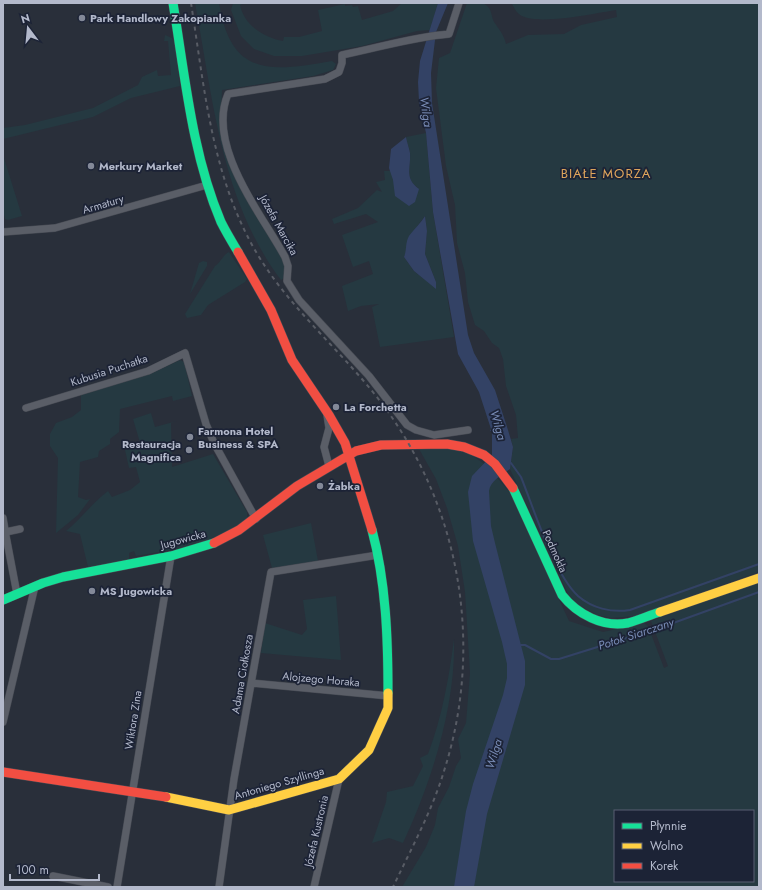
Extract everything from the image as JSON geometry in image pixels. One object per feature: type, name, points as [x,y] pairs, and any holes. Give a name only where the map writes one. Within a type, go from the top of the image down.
[{"type":"street","points":[[173,3],[194,128],[207,185],[222,224],[271,310],[292,360],[340,433],[349,454]]},
{"type":"street","name":"Józefa Marcika","points":[[434,439],[407,425],[369,376],[315,319],[290,286],[286,278],[288,266],[285,256],[235,170],[223,127],[223,112],[228,94],[330,77],[341,69],[342,54],[380,47],[423,36],[448,34],[459,3]]},
{"type":"street","name":"Armatury","points":[[3,232],[56,228],[207,185]]},
{"type":"street","name":"Kubusia Puchatka","points":[[26,408],[148,371],[185,353],[206,424],[214,444],[256,519]]},
{"type":"street","points":[[325,409],[328,422],[324,447],[329,466]]},
{"type":"street","points":[[434,439],[468,430]]},
{"type":"street","points":[[327,433],[340,433]]},
{"type":"street","name":"Podmokła","points":[[349,454],[361,449],[381,445],[434,439],[464,447],[484,455],[507,479],[519,500],[562,595],[572,607],[587,617],[613,624],[627,623],[759,578]]},
{"type":"street","name":"Jugowicka","points":[[3,600],[35,586],[74,575],[171,556],[220,541],[256,519],[297,486],[349,454]]},
{"type":"street","name":"Antoniego Szyllinga","points":[[3,772],[133,791],[229,810],[339,779],[369,750],[375,740],[388,708],[389,696],[388,653],[378,555],[365,504],[349,454]]},
{"type":"street","points":[[3,518],[16,594]]},
{"type":"street","points":[[5,535],[20,529]]},
{"type":"street","name":"Adama Ciołkosza","points":[[219,887],[229,810],[270,572],[378,555]]},
{"type":"street","name":"Wiktora Zina","points":[[116,887],[171,556]]},
{"type":"street","points":[[3,722],[5,707],[35,586]]},
{"type":"street","name":"Alojzego Horaka","points":[[252,683],[389,696]]},
{"type":"street","name":"Józefa Kustronia","points":[[314,887],[339,779]]},
{"type":"street","points":[[53,876],[108,887]]},
{"type":"shaded area","points":[[477,2],[488,7],[494,22],[503,35],[506,44],[528,35],[564,34],[581,25],[617,17],[616,10],[566,18],[527,18],[516,11],[512,4],[514,3],[759,3],[759,572],[635,616],[611,618],[597,615],[577,604],[568,594],[510,469],[513,447],[511,439],[518,438],[516,415],[506,386],[503,359],[499,348],[492,343],[484,331],[475,325],[468,302],[465,273],[457,243],[455,205],[446,166],[436,88],[439,58],[450,53],[467,3]]},
{"type":"shaded area","points":[[195,3],[219,3],[225,27],[233,45],[244,57],[257,64],[272,67],[290,67],[332,61],[336,64],[333,70],[313,76],[222,90],[221,113],[229,158],[282,253],[285,267],[284,278],[281,280],[261,249],[245,217],[232,183],[214,112]]},
{"type":"shaded area","points":[[233,3],[244,3],[240,5],[246,19],[262,34],[283,41],[284,37],[299,37],[322,31],[318,10],[345,4],[345,6],[358,6],[362,20],[393,11],[402,3],[438,3],[430,30],[417,31],[362,46],[302,56],[274,56],[254,49],[241,36],[231,10]]},
{"type":"shaded area","points":[[165,35],[172,38],[175,43],[180,86],[131,98],[93,117],[3,139],[3,128],[25,125],[93,108],[138,85],[142,77],[157,70],[158,76],[171,75],[168,41],[164,41]]},
{"type":"shaded area","points":[[426,133],[433,212],[454,337],[380,347],[372,307],[379,304],[361,306],[348,311],[342,286],[373,274],[369,261],[353,267],[342,235],[378,222],[366,214],[334,224],[332,219],[358,208],[377,190],[382,192],[376,182],[385,180],[384,171],[391,171],[393,180],[419,188],[411,181],[409,173],[410,153],[406,137]],"holes":[[[425,216],[427,231],[425,254],[436,282],[436,288],[414,271],[404,257],[416,228]]]},
{"type":"shaded area","points":[[3,155],[22,216],[8,220],[5,219],[3,211]]},
{"type":"shaded area","points":[[229,252],[247,279],[245,282],[208,305],[201,315],[187,318],[185,314],[215,266]]},
{"type":"shaded area","points":[[203,261],[207,262],[207,266],[190,294],[199,263]]},
{"type":"shaded area","points":[[180,360],[184,362],[192,396],[173,401],[172,396],[120,409],[119,432],[110,439],[110,444],[99,451],[98,457],[80,462],[78,497],[86,500],[90,499],[78,515],[56,533],[58,458],[50,446],[50,434],[56,423],[72,417],[81,410],[81,394],[152,373]]},
{"type":"shaded area","points":[[151,413],[155,427],[177,421],[171,423],[172,467],[213,454],[247,512],[247,519],[233,529],[196,545],[195,543],[177,549],[136,556],[134,551],[129,553],[129,559],[88,567],[80,534],[66,531],[108,491],[112,497],[130,490],[140,482],[136,467],[129,468],[125,450],[141,446],[133,419]]},
{"type":"shaded area","points":[[419,449],[451,449],[470,454],[483,463],[510,493],[569,621],[603,632],[644,623],[648,626],[664,668],[668,666],[651,621],[759,582],[759,887],[402,887],[426,847],[435,825],[438,808],[449,787],[456,766],[461,758],[458,739],[466,723],[470,673],[465,592],[458,546],[447,508],[436,479]]},
{"type":"shaded area","points":[[311,523],[318,561],[272,568],[263,535]]},
{"type":"shaded area","points":[[336,596],[341,660],[261,653],[265,623],[302,635],[307,629],[303,600]]},
{"type":"shaded area","points":[[454,639],[454,665],[451,691],[440,744],[413,820],[403,843],[389,838],[372,843],[386,802],[387,792],[413,786],[423,766],[420,758],[428,754],[444,697]]},
{"type":"water","name":"Wilga","points":[[438,3],[448,3],[436,32],[431,73],[432,103],[468,335],[474,353],[495,390],[513,447],[510,469],[494,481],[489,491],[491,526],[525,661],[525,685],[487,814],[474,887],[454,887],[466,811],[473,784],[503,695],[507,678],[507,664],[473,541],[468,492],[472,476],[492,455],[492,431],[490,431],[491,429],[479,392],[458,354],[433,212],[426,133],[419,101],[418,82],[420,61]]},
{"type":"water","points":[[406,137],[410,153],[409,173],[411,181],[419,189],[415,202],[409,206],[395,196],[393,180],[389,168],[391,149]]},
{"type":"water","points":[[425,216],[427,231],[425,254],[436,282],[436,289],[414,271],[404,257],[409,236]]},
{"type":"waterway","points":[[511,463],[521,477],[545,540],[561,573],[569,586],[578,596],[589,604],[602,609],[616,611],[630,610],[759,564]]},
{"type":"waterway","name":"Potok Siarczany","points":[[521,645],[525,645],[551,659],[559,659],[665,626],[759,592]]},
{"type":"railway","points":[[191,3],[211,126],[218,156],[237,215],[251,243],[280,287],[367,385],[383,405],[410,446],[431,489],[447,534],[458,580],[463,628],[462,676],[456,724],[444,771],[434,801],[393,887]]},
{"type":"traffic: fast","points":[[173,3],[196,142],[203,169],[221,222],[238,252]]},
{"type":"traffic: fast","points":[[513,488],[562,595],[575,608],[591,618],[619,624],[628,623],[660,612]]},
{"type":"traffic: fast","points":[[372,530],[377,550],[383,590],[388,693]]},
{"type":"traffic: fast","points":[[3,600],[43,583],[63,577],[171,556],[214,543]]},
{"type":"traffic: slow","points":[[660,612],[759,578]]},
{"type":"traffic: slow","points":[[166,797],[229,810],[339,779],[369,750],[388,708],[388,693]]},
{"type":"traffic: jam","points":[[238,252],[271,310],[292,360],[329,415],[345,443],[372,530]]},
{"type":"traffic: jam","points":[[214,543],[239,530],[297,486],[356,451],[381,445],[447,444],[464,447],[484,455],[495,464],[513,488]]},
{"type":"traffic: jam","points":[[3,772],[166,797]]},
{"type":"place","name":"Park Handlowy Zakopianka","points":[[82,18]]},
{"type":"place","name":"Merkury Market","points":[[91,166]]},
{"type":"place","name":"La Forchetta","points":[[336,407]]},
{"type":"place","name":"Farmona Hotel Business & SPA","points":[[190,437]]},
{"type":"place","name":"Restauracja Magnifica","points":[[189,450]]},
{"type":"place","name":"Żabka","points":[[320,486]]},
{"type":"place","name":"MS Jugowicka","points":[[92,591]]},
{"type":"district","name":"BIAŁE MORZA","points":[[606,173]]}]
